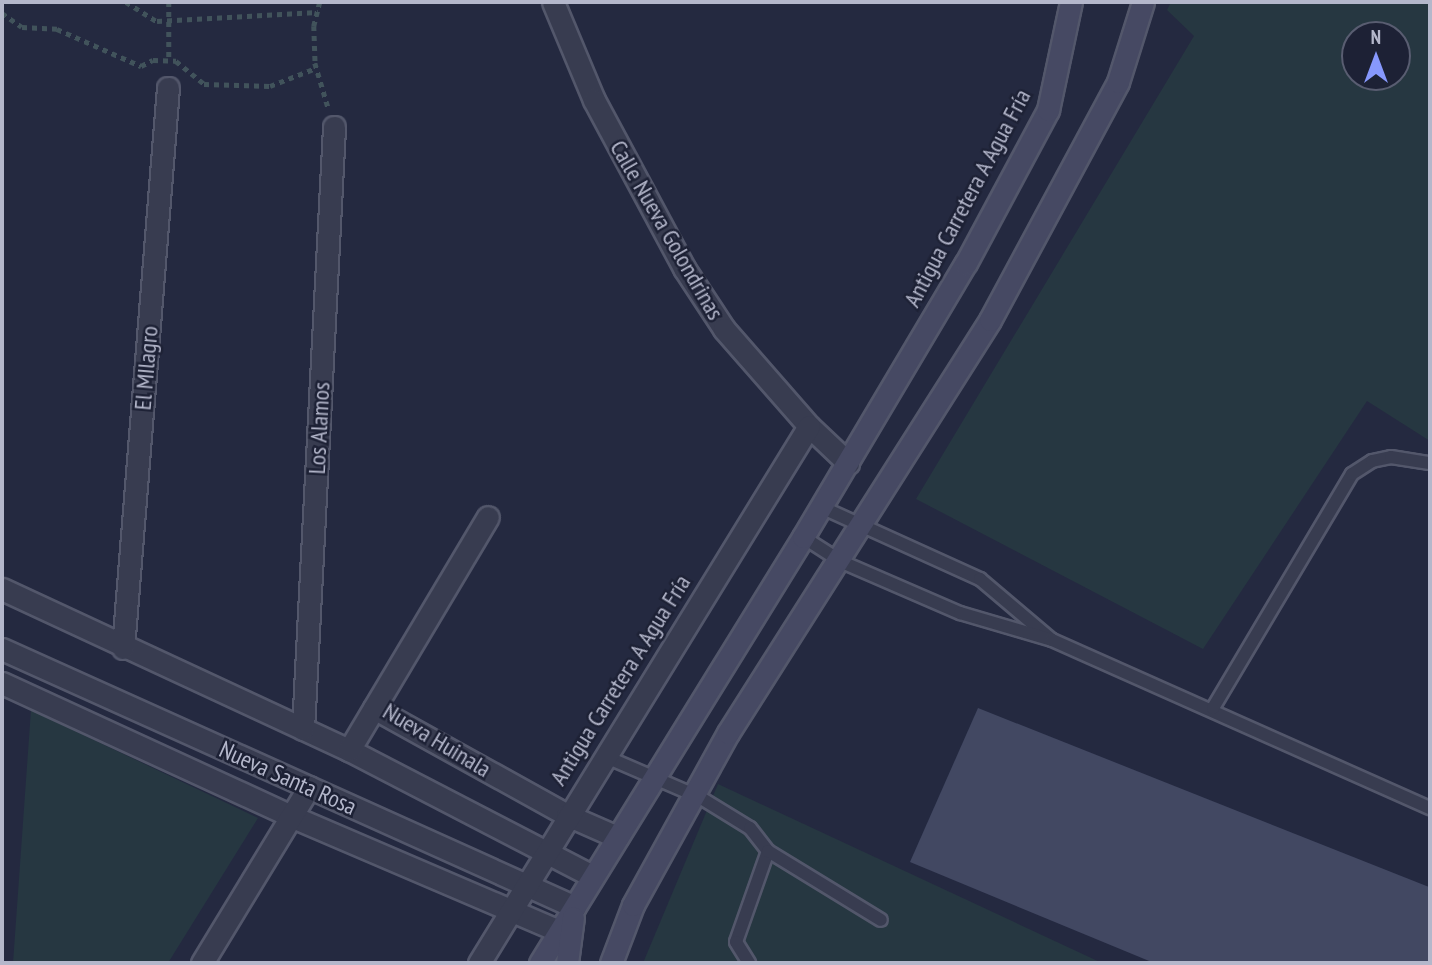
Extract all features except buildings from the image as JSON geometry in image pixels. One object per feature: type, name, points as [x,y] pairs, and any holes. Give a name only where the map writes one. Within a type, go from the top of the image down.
[{"type":"street","name":"Calle Nueva Golondrinas","points":[[553,2],[594,100],[684,268],[724,330],[809,426],[848,463]]},
{"type":"street","name":"Antigua Carretera A Agua Fría","points":[[540,963],[848,463],[923,336],[1048,110],[1071,2]]},
{"type":"street","points":[[611,963],[633,905],[694,795],[1002,296],[1118,82],[1143,2]]},
{"type":"street","name":"El MIlagro","points":[[123,648],[169,88]]},
{"type":"street","name":"Los Alamos","points":[[303,729],[334,127]]},
{"type":"street","name":"Antigua Carretera A Agua Fría","points":[[479,963],[567,815],[809,426]]},
{"type":"street","name":"Nueva Huinala","points":[[488,517],[374,708],[567,815],[617,837]]},
{"type":"street","points":[[2,589],[123,648],[349,750],[592,876]]},
{"type":"street","name":"Nueva Santa Rosa","points":[[2,649],[575,906]]},
{"type":"street","name":"Nueva Santa Rosa","points":[[2,683],[293,817],[559,931]]},
{"type":"street","points":[[349,750],[374,708]]},
{"type":"street","points":[[202,963],[309,787]]},
{"type":"street","points":[[566,963],[575,906]]},
{"type":"lane","points":[[1213,708],[1352,474],[1372,461],[1391,457],[1430,463]]},
{"type":"lane","points":[[821,508],[980,579],[1052,640]]},
{"type":"lane","points":[[803,537],[838,559],[972,618],[1052,640],[1213,708],[1430,808]]},
{"type":"lane","points":[[604,756],[694,795],[750,828],[768,851],[881,920]]},
{"type":"lane","points":[[748,963],[736,942],[768,851]]},
{"type":"path","points":[[126,2],[158,21],[169,22],[318,12]]},
{"type":"path","points":[[169,2],[169,88]]},
{"type":"path","points":[[320,2],[316,68],[334,127]]},
{"type":"path","points":[[2,13],[22,27],[57,29],[141,66],[169,58]]},
{"type":"path","points":[[169,58],[204,83],[243,88],[270,86],[316,68]]},
{"type":"shaded area","points":[[1171,2],[1430,2],[1430,441],[1367,401],[1203,649],[916,499],[1194,36],[1167,10]]},
{"type":"shaded area","points":[[31,710],[258,818],[168,963],[13,963]]},
{"type":"shaded area","points":[[718,784],[1102,963],[643,963]]}]
